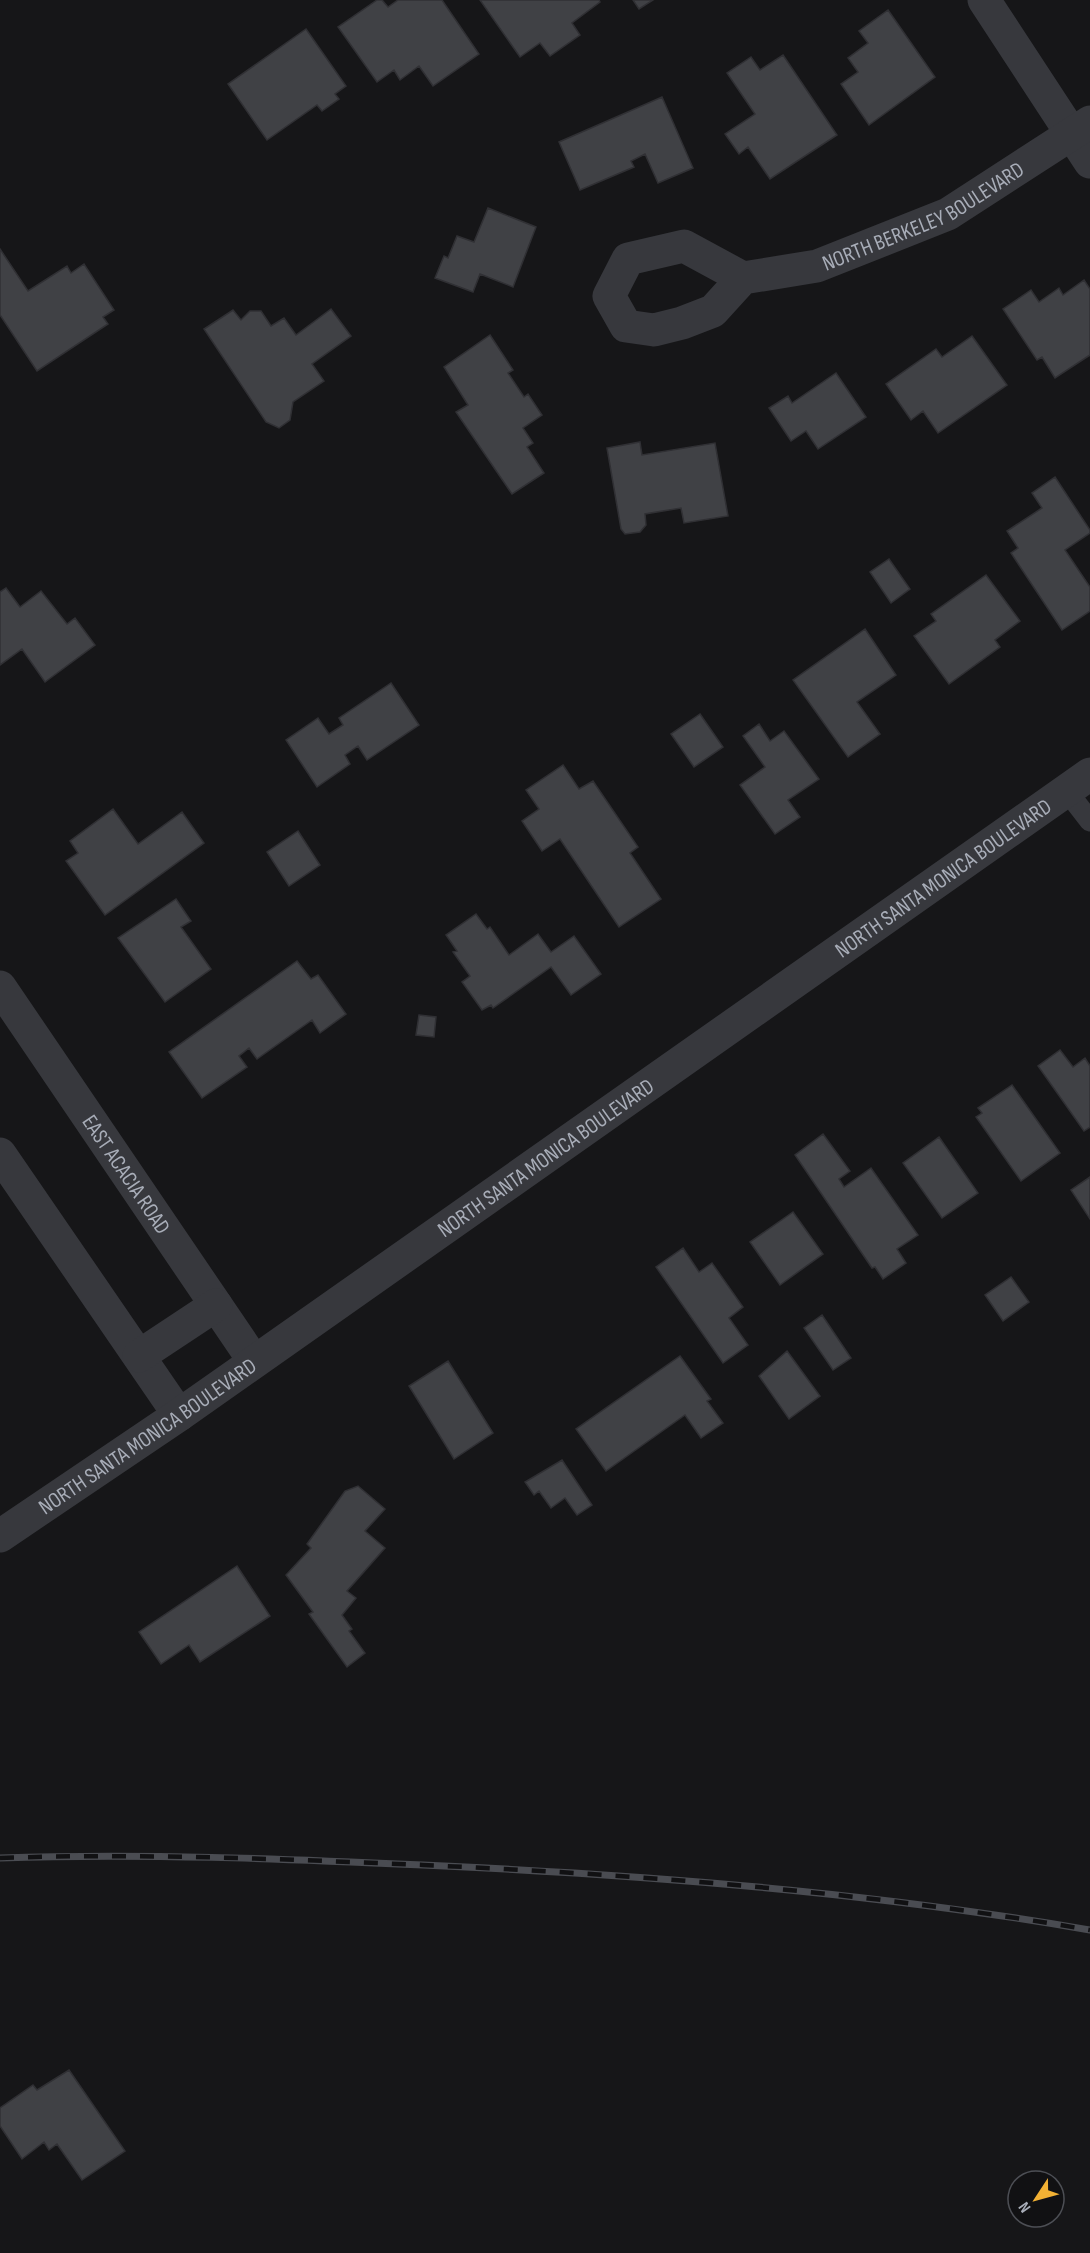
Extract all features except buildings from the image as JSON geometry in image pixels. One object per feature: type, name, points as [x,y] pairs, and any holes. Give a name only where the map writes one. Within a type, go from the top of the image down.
[{"type":"street","points":[[984,0],[1081,128],[1090,162]]},
{"type":"street","name":"NORTH BERKELEY BOULEVARD","points":[[743,278],[817,266],[948,214],[1081,128]]},
{"type":"street","name":"NORTH SANTA MONICA BOULEVARD","points":[[0,1536],[179,1414],[1078,782]]},
{"type":"street","name":"EAST ACACIA ROAD","points":[[0,987],[254,1361]]},
{"type":"street","points":[[0,1154],[179,1414]]},
{"type":"street","points":[[139,1356],[216,1305]]},
{"type":"lane","points":[[1078,782],[1090,821]]},
{"type":"railway","points":[[0,1858],[212,1857],[590,1874],[841,1895],[1090,1930]]}]
